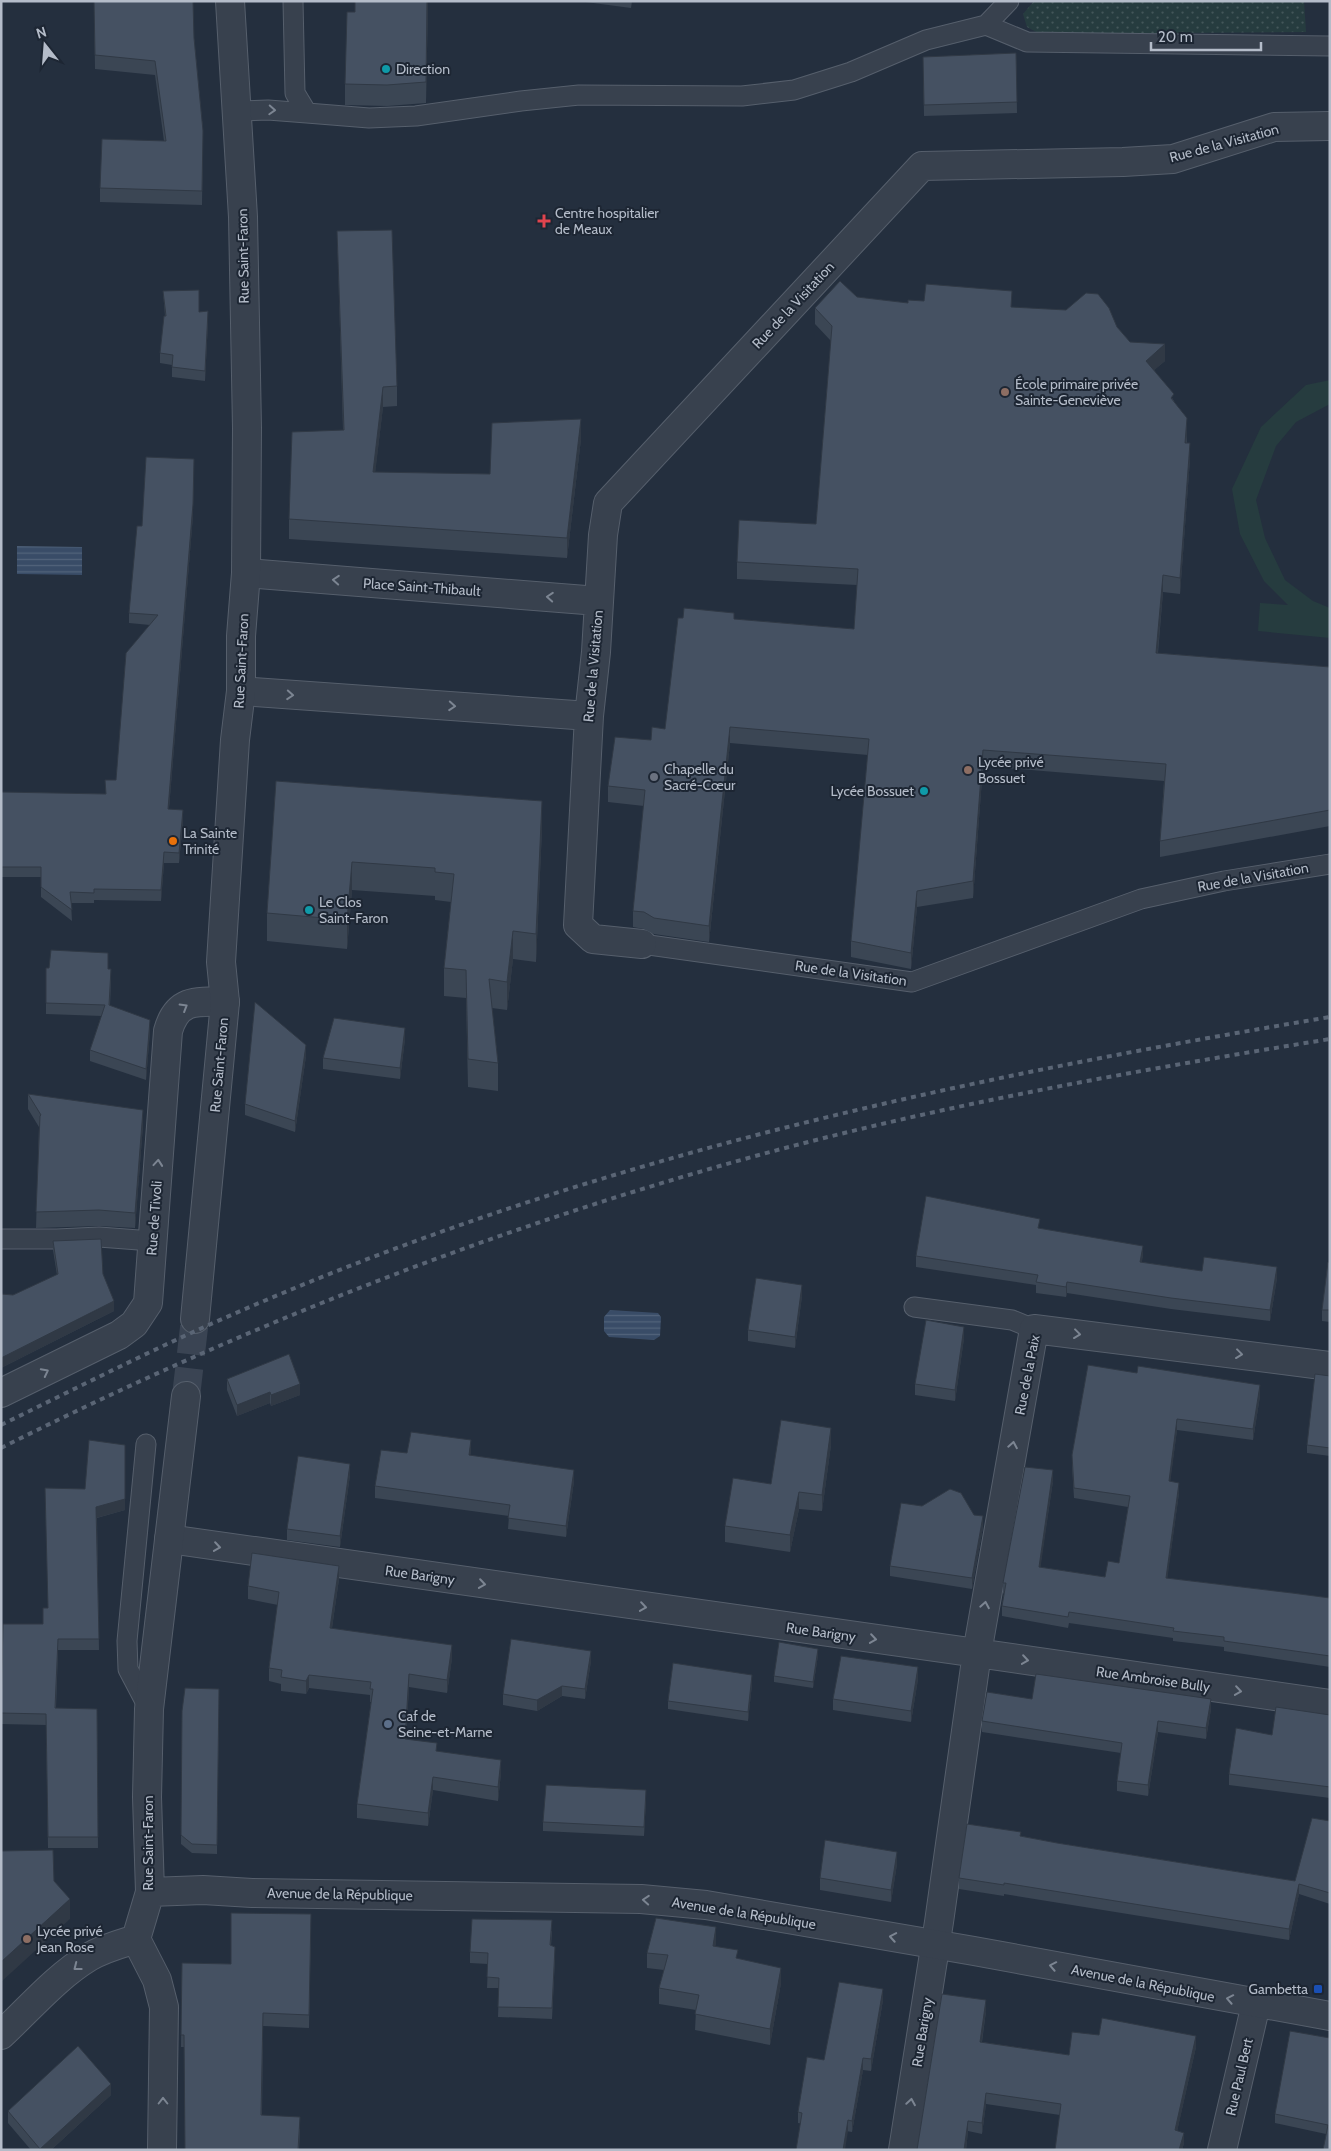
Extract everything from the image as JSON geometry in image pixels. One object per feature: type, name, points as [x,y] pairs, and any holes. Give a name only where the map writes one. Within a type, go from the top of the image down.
[{"type":"street","name":"Rue Saint-Faron","points":[[195,1318],[225,1002],[221,962],[234,758],[241,691],[246,573],[247,428],[243,217],[230,1]]},
{"type":"street","name":"Rue de la Visitation","points":[[642,944],[593,939],[578,925],[589,716],[596,652],[602,536],[608,503],[922,166],[1123,162],[1173,159],[1274,127],[1330,126]]},
{"type":"street","name":"Place Saint-Thibault","points":[[246,573],[598,600]]},
{"type":"street","points":[[241,691],[589,716]]},
{"type":"street","name":"Rue de Tivoli","points":[[1,1393],[119,1335],[134,1324],[148,1303],[168,1031],[171,1019],[187,1004],[200,1001],[225,1002]]},
{"type":"street","name":"Rue de la Paix","points":[[977,1653],[1034,1329],[1330,1366]]},
{"type":"street","name":"Rue Saint-Faron","points":[[136,1939],[150,1892],[149,1709],[186,1396]]},
{"type":"street","name":"Rue Barigny","points":[[169,1539],[977,1653],[903,2150]]},
{"type":"street","name":"Rue Ambroise Bully","points":[[977,1653],[1330,1704]]},
{"type":"street","name":"Avenue de la République","points":[[150,1892],[203,1890],[252,1893],[641,1899],[706,1905],[935,1944],[1330,2016]]},
{"type":"street","points":[[1,2035],[58,1982],[88,1958],[113,1946],[136,1939],[158,1980],[164,2007],[162,2150]]},
{"type":"street","name":"Rue Paul Bert","points":[[1222,2150],[1256,2004]]},
{"type":"lane","points":[[293,1],[295,93],[307,113]]},
{"type":"lane","points":[[238,111],[268,110],[369,118],[416,116],[579,95],[742,96],[772,93],[806,86],[851,72],[926,40],[986,25],[1010,1]]},
{"type":"lane","points":[[986,25],[1027,42],[1330,46]]},
{"type":"lane","name":"Rue de la Visitation","points":[[642,944],[912,982],[1141,899],[1224,881],[1330,864]]},
{"type":"lane","points":[[1,1239],[99,1237],[152,1241]]},
{"type":"lane","points":[[914,1307],[1012,1320],[1034,1329]]},
{"type":"lane","name":"Rue Saint-Faron","points":[[146,1444],[127,1641],[128,1670],[149,1709]]},
{"type":"green space","points":[[1034,1],[1304,1],[1306,32],[1040,34],[1027,27],[1023,14]]},
{"type":"green space","points":[[1330,380],[1330,404],[1296,422],[1276,446],[1256,500],[1265,538],[1285,580],[1313,601],[1330,608],[1330,638],[1258,631],[1260,603],[1288,605],[1264,581],[1240,534],[1232,489],[1261,427],[1306,385]]},
{"type":"water","points":[[17,546],[82,547],[82,575],[17,574]]},
{"type":"water","points":[[610,1310],[658,1313],[661,1317],[660,1336],[654,1340],[609,1337],[604,1331],[604,1317]]},
{"type":"building","points":[[94,1],[193,1],[194,38],[203,131],[202,191],[100,188],[102,139],[166,141],[155,61],[95,55]]},
{"type":"building","name":"Direction","points":[[355,1],[427,1],[426,82],[387,85],[345,84],[347,12],[355,12]]},
{"type":"building","points":[[1016,53],[1017,102],[924,105],[923,57]]},
{"type":"building","points":[[392,230],[397,386],[383,387],[373,472],[490,474],[492,423],[581,419],[567,538],[289,519],[292,432],[344,430],[337,231]]},
{"type":"building","points":[[840,281],[857,297],[908,303],[908,300],[924,301],[926,284],[1012,291],[1011,307],[1066,310],[1086,293],[1098,294],[1109,308],[1117,327],[1130,342],[1165,344],[1146,361],[1174,394],[1171,398],[1187,418],[1185,443],[1190,443],[1180,578],[1163,575],[1156,653],[1330,667],[1330,810],[1160,841],[1166,764],[983,750],[973,881],[917,891],[911,953],[851,941],[869,739],[730,727],[709,926],[654,918],[644,912],[633,911],[645,790],[608,786],[615,737],[651,740],[652,727],[665,729],[678,618],[683,618],[684,608],[734,613],[734,619],[854,629],[858,569],[737,562],[739,520],[816,524],[832,326],[815,308]]},
{"type":"building","points":[[199,290],[199,312],[208,311],[205,371],[172,367],[173,355],[160,353],[164,316],[166,316],[163,291]]},
{"type":"building","points":[[146,457],[194,459],[193,504],[168,809],[183,810],[179,853],[164,852],[161,890],[94,889],[94,893],[70,892],[72,910],[41,887],[41,867],[1,867],[1,792],[106,794],[105,780],[116,780],[126,653],[158,615],[129,613],[137,526],[142,526]]},
{"type":"building","name":"Le Clos Saint-Faron","points":[[276,781],[542,801],[536,934],[513,931],[507,982],[489,979],[498,1063],[468,1059],[466,970],[444,968],[454,874],[435,872],[435,868],[352,862],[347,920],[267,913]]},
{"type":"building","points":[[51,950],[108,953],[108,969],[111,969],[109,1005],[150,1020],[146,1069],[90,1050],[105,1005],[46,1003],[46,968],[49,968]]},
{"type":"building","points":[[255,1002],[306,1045],[295,1121],[245,1104]]},
{"type":"building","points":[[334,1018],[405,1028],[400,1068],[323,1058]]},
{"type":"building","points":[[28,1094],[143,1110],[135,1213],[99,1210],[36,1212],[41,1115]]},
{"type":"building","points":[[926,1196],[1040,1219],[1038,1228],[1143,1246],[1140,1262],[1202,1271],[1204,1257],[1277,1267],[1270,1310],[1171,1298],[1067,1282],[1066,1287],[1036,1282],[1038,1275],[916,1256]]},
{"type":"building","points":[[101,1239],[103,1274],[114,1301],[1,1358],[1,1294],[13,1295],[58,1274],[53,1241]]},
{"type":"building","points":[[1328,1262],[1330,1263],[1330,1310],[1322,1310]]},
{"type":"building","points":[[756,1278],[802,1285],[795,1337],[748,1330]]},
{"type":"building","points":[[926,1320],[964,1327],[955,1390],[915,1384]]},
{"type":"building","points":[[289,1354],[300,1384],[271,1395],[270,1392],[237,1405],[227,1379]]},
{"type":"building","points":[[1088,1365],[1137,1373],[1138,1366],[1260,1385],[1253,1429],[1177,1419],[1169,1481],[1179,1483],[1166,1578],[1330,1598],[1330,1656],[1224,1641],[1224,1637],[1173,1631],[1174,1628],[1069,1612],[1068,1617],[1002,1606],[1006,1583],[1003,1583],[1025,1467],[1053,1470],[1039,1567],[1105,1577],[1108,1561],[1119,1563],[1130,1496],[1074,1488],[1072,1455]]},
{"type":"building","points":[[1315,1374],[1330,1376],[1330,1448],[1307,1445]]},
{"type":"building","points":[[781,1420],[831,1428],[822,1495],[799,1492],[790,1535],[725,1526],[733,1478],[771,1484]]},
{"type":"building","points":[[411,1432],[471,1440],[469,1455],[574,1470],[566,1526],[508,1518],[510,1505],[375,1486],[381,1450],[407,1453]]},
{"type":"building","points":[[89,1440],[125,1445],[125,1499],[96,1507],[99,1639],[58,1639],[55,1708],[97,1709],[98,1837],[48,1837],[46,1714],[1,1713],[3,1624],[43,1624],[43,1608],[48,1608],[45,1488],[85,1489]]},
{"type":"building","points":[[298,1456],[350,1464],[340,1536],[287,1529]]},
{"type":"building","points":[[950,1489],[961,1493],[974,1515],[983,1516],[972,1578],[890,1566],[901,1503],[922,1506]]},
{"type":"building","points":[[252,1553],[339,1566],[330,1628],[452,1645],[447,1680],[409,1674],[405,1739],[437,1743],[436,1751],[501,1760],[498,1787],[433,1777],[428,1813],[357,1804],[373,1689],[370,1689],[371,1682],[309,1675],[306,1681],[281,1677],[282,1670],[269,1668],[279,1592],[248,1586]]},
{"type":"building","points":[[511,1639],[591,1651],[585,1689],[562,1686],[537,1700],[503,1694]]},
{"type":"building","points":[[779,1642],[818,1649],[813,1682],[774,1676]]},
{"type":"building","points":[[841,1656],[918,1667],[911,1711],[833,1699]]},
{"type":"building","points":[[673,1663],[752,1675],[748,1712],[668,1701]]},
{"type":"building","points":[[1036,1674],[1211,1699],[1206,1728],[1158,1721],[1148,1785],[1117,1781],[1122,1743],[982,1721],[987,1692],[1032,1699]]},
{"type":"building","points":[[185,1688],[219,1689],[217,1845],[192,1844],[181,1835],[182,1711]]},
{"type":"building","points":[[1276,1707],[1330,1715],[1330,1787],[1229,1774],[1236,1728],[1272,1735]]},
{"type":"building","points":[[546,1785],[646,1790],[644,1827],[543,1822]]},
{"type":"building","points":[[1312,1818],[1330,1821],[1330,1893],[1299,1884],[1289,1929],[1004,1883],[1004,1885],[959,1878],[967,1824],[1021,1832],[1020,1836],[1057,1843],[1295,1881]]},
{"type":"building","points":[[825,1840],[897,1852],[891,1890],[820,1878]]},
{"type":"building","points":[[53,1850],[54,1881],[70,1899],[1,1962],[1,1851]]},
{"type":"building","points":[[231,1913],[311,1914],[309,2015],[263,2013],[261,2115],[300,2117],[298,2150],[185,2150],[184,2035],[181,2035],[182,1963],[231,1964]]},
{"type":"building","points":[[656,1918],[716,1927],[713,1946],[738,1950],[736,1958],[781,1968],[770,2029],[695,2014],[699,1995],[659,1988],[668,1955],[647,1953]]},
{"type":"building","points":[[472,1919],[552,1920],[550,1945],[555,1947],[552,2008],[498,2007],[499,1978],[487,1977],[488,1953],[470,1952]]},
{"type":"building","points":[[839,1982],[883,1989],[871,2059],[863,2058],[852,2121],[848,2120],[843,2150],[796,2150],[802,2113],[798,2112],[807,2057],[824,2060]]},
{"type":"building","points":[[942,1994],[986,2000],[980,2042],[1069,2055],[1072,2032],[1099,2035],[1102,2018],[1196,2036],[1175,2130],[1184,2133],[1179,2150],[1055,2150],[1061,2104],[986,2093],[982,2123],[968,2121],[964,2150],[917,2150]]},
{"type":"building","points":[[1290,2031],[1330,2038],[1330,2150],[1323,2150],[1328,2125],[1275,2114]]},
{"type":"building","points":[[78,2046],[111,2084],[40,2149],[8,2111]]},
{"type":"building","points":[[59,2149],[110,2149],[59,2150]]},
{"type":"tunnel","points":[[186,1396],[195,1319]]},
{"type":"railway","points":[[1,1425],[165,1345],[280,1294],[458,1226],[578,1186],[723,1144],[895,1101],[1069,1064],[1330,1017]]},
{"type":"railway","points":[[1,1448],[185,1361],[373,1283],[468,1247],[661,1183],[829,1137],[971,1104],[1186,1063],[1330,1039]]},
{"type":"place","name":"Direction","points":[[386,69]]},
{"type":"place","name":"Centre hospitalier de Meaux","points":[[544,221]]},
{"type":"place","name":"École primaire privée Sainte-Geneviève","points":[[1005,392]]},
{"type":"place","name":"Lycée privé Bossuet","points":[[968,770]]},
{"type":"place","name":"Chapelle du Sacré-Cœur","points":[[654,777]]},
{"type":"place","name":"Lycée Bossuet","points":[[924,791]]},
{"type":"place","name":"La Sainte Trinité","points":[[173,841]]},
{"type":"place","name":"Le Clos Saint-Faron","points":[[309,910]]},
{"type":"place","name":"Caf de Seine-et-Marne","points":[[388,1724]]},
{"type":"place","name":"Lycée privé Jean Rose","points":[[27,1939]]},
{"type":"place","name":"Gambetta","points":[[1318,1989]]}]
